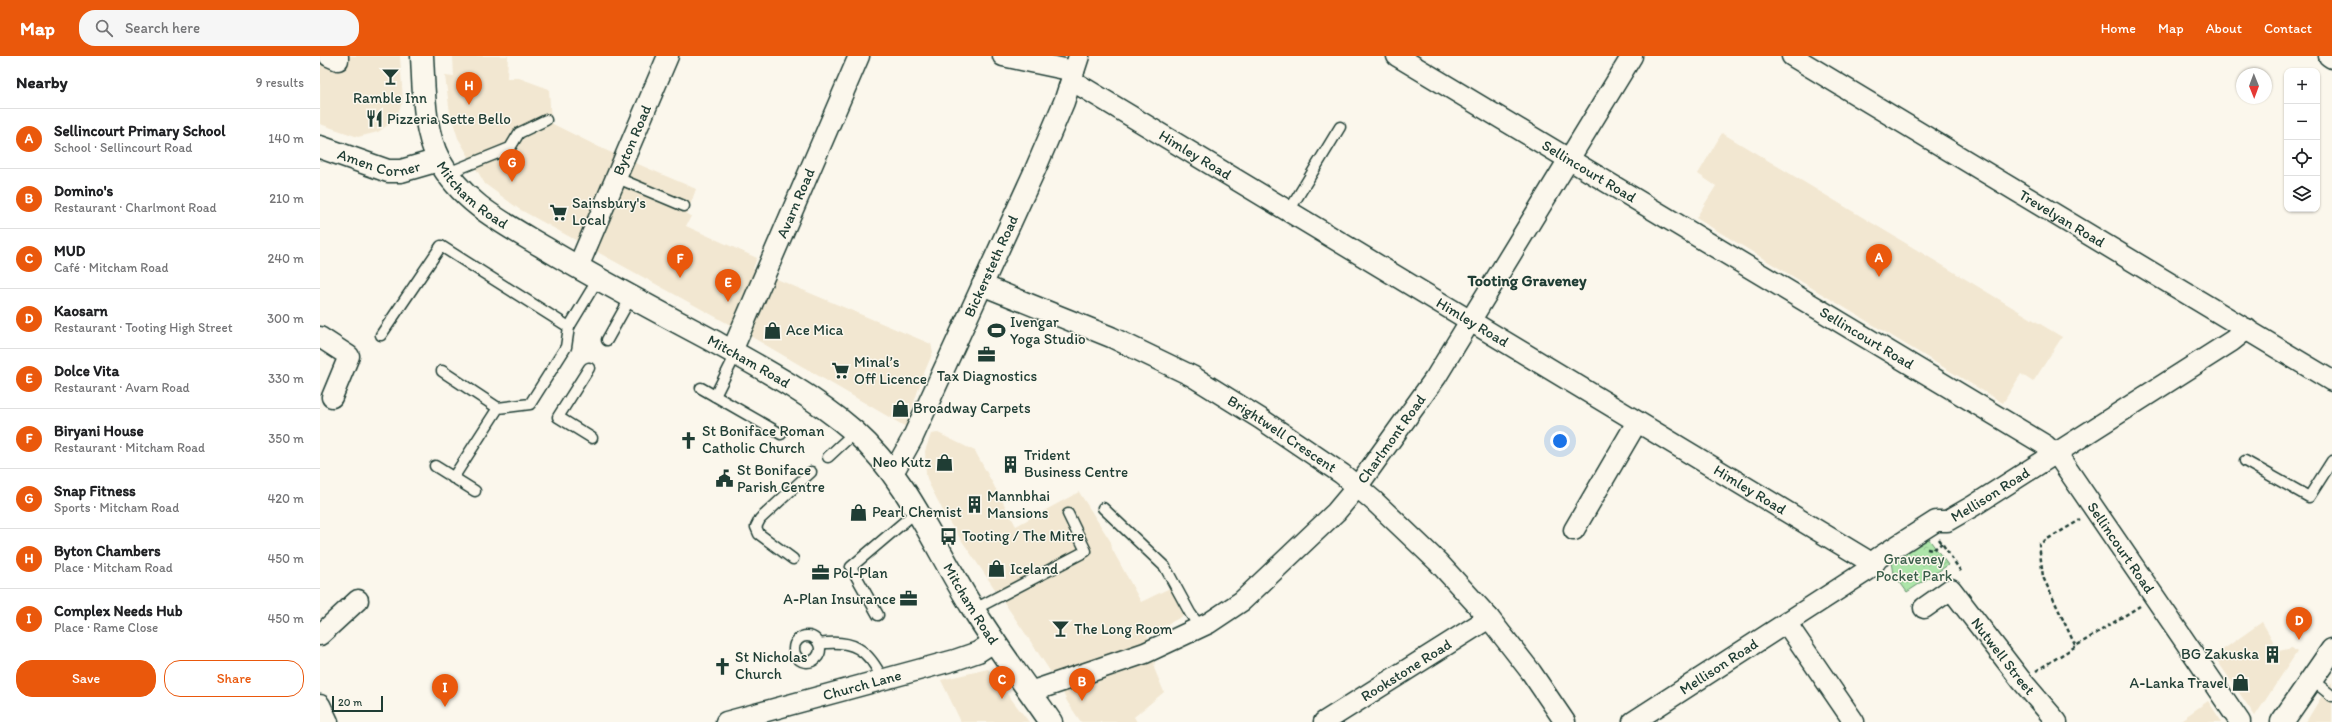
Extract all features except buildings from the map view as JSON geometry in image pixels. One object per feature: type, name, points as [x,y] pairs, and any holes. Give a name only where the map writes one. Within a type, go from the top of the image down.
[{"type":"main road","name":"Mitcham Road","points":[[422,56],[429,129],[444,167],[468,198],[497,218],[598,279],[734,353],[821,405],[855,432],[893,473],[973,610],[1051,722]]},
{"type":"main road","name":"Amen Corner","points":[[320,147],[388,171],[444,167]]},
{"type":"main road","points":[[2282,722],[2332,650]]},
{"type":"street","points":[[329,56],[338,60],[338,56]]},
{"type":"street","name":"Byton Road","points":[[578,267],[615,177],[668,56]]},
{"type":"street","name":"Avarn Road","points":[[734,353],[859,56]]},
{"type":"street","points":[[1003,56],[1075,69]]},
{"type":"street","name":"Sellincourt Road","points":[[1397,56],[2046,445],[2055,454],[2097,511],[2154,598],[2240,722]]},
{"type":"street","name":"Charlmont Road","points":[[1030,692],[1145,653],[1200,627],[1242,601],[1336,512],[1357,487],[1436,377],[1570,160],[1632,56]]},
{"type":"street","name":"Trevelyan Road","points":[[1792,56],[2332,380]]},
{"type":"street","name":"Himley Road","points":[[1075,69],[1289,211],[1865,559],[1871,568]]},
{"type":"street","name":"Bickersteth Road","points":[[893,473],[912,439],[982,285],[1061,109],[1075,69]]},
{"type":"street","name":"Brightwell Crescent","points":[[982,285],[1111,336],[1192,376],[1261,419],[1342,474],[1438,562],[1489,618],[1531,672],[1565,722]]},
{"type":"street","name":"Mellison Road","points":[[1633,722],[1787,624],[1871,568],[1878,558],[1936,521],[1947,521],[1952,518],[2055,454],[2247,329]]},
{"type":"street","points":[[320,336],[349,356],[332,397]]},
{"type":"street","points":[[1574,530],[1637,422]]},
{"type":"street","points":[[1924,608],[1951,589]]},
{"type":"street","name":"Nutwell Street","points":[[1951,589],[2021,680],[2057,722]]},
{"type":"street","points":[[320,635],[358,600]]},
{"type":"street","name":"Rookstone Road","points":[[1324,722],[1489,618]]},
{"type":"street","points":[[1787,624],[1854,722]]},
{"type":"street","name":"Church Lane","points":[[726,722],[956,660],[978,652],[995,641]]},
{"type":"street","points":[[320,705],[328,722]]},
{"type":"lane","points":[[444,167],[510,148],[519,132],[546,120]]},
{"type":"lane","points":[[1289,211],[1340,127]]},
{"type":"lane","points":[[615,177],[684,206]]},
{"type":"lane","points":[[381,335],[441,246],[569,327]]},
{"type":"lane","points":[[442,371],[498,408],[530,404],[566,348],[569,327],[598,279]]},
{"type":"lane","points":[[607,340],[631,297]]},
{"type":"lane","points":[[715,396],[734,353]]},
{"type":"lane","points":[[589,368],[558,417],[592,438]]},
{"type":"lane","points":[[702,388],[781,434]]},
{"type":"lane","points":[[453,478],[498,408]]},
{"type":"lane","points":[[828,457],[855,432]]},
{"type":"lane","points":[[2245,461],[2309,497],[2332,461]]},
{"type":"lane","points":[[435,466],[475,492]]},
{"type":"lane","points":[[793,559],[759,534],[756,526],[760,519],[811,472]]},
{"type":"lane","points":[[1103,508],[1165,567],[1190,613],[1200,627]]},
{"type":"lane","points":[[878,615],[851,567],[917,512]]},
{"type":"lane","points":[[973,610],[1086,551],[1068,514]]},
{"type":"lane","points":[[819,644],[841,642],[860,649],[870,657],[883,680]]},
{"type":"lane","points":[[2311,679],[2332,696]]},
{"type":"path","points":[[2075,645],[2043,577],[2039,544],[2097,511]]},
{"type":"path","points":[[1929,526],[1966,579],[1951,589]]},
{"type":"path","points":[[2021,680],[2075,645],[2154,598]]},
{"type":"shaded area","points":[[400,56],[403,101],[395,120],[378,132],[358,137],[320,124],[320,57]]},
{"type":"shaded area","points":[[453,56],[508,56],[507,78],[519,78],[549,89],[551,123],[603,149],[696,189],[687,214],[691,216],[686,226],[757,258],[753,269],[931,344],[933,352],[922,378],[906,427],[745,333],[519,209],[485,184],[458,138],[450,113],[445,76],[454,77]]},
{"type":"shaded area","points":[[1722,133],[2062,337],[2033,382],[2021,374],[2003,403],[1696,218],[1716,186],[1698,174]]},
{"type":"shaded area","points":[[938,433],[975,451],[1016,526],[1079,492],[1111,542],[1112,549],[1141,602],[1172,587],[1183,616],[1147,635],[1155,660],[1154,668],[1164,692],[1134,717],[1137,722],[1081,722],[1068,703],[1058,683],[949,522],[929,484],[926,475],[925,451],[931,434]]},
{"type":"shaded area","points":[[2262,622],[2279,651],[2292,648],[2297,652],[2255,716],[2214,656]]},
{"type":"shaded area","points":[[988,669],[1029,722],[961,722],[941,680]]},
{"type":"shaded area","points":[[2332,682],[2332,722],[2306,722],[2323,694]]},
{"type":"shaded area","points":[[2208,701],[2222,722],[2178,722]]},
{"type":"green space","name":"Graveney Pocket Park","points":[[1928,538],[1948,565],[1907,592],[1894,574],[1892,562]]},
{"type":"place","name":"Ramble Inn","points":[[390,77]]},
{"type":"place","name":"Byton Chambers","points":[[469,105]]},
{"type":"place","name":"Pizzeria Sette Bello","points":[[374,119]]},
{"type":"place","name":"Snap Fitness","points":[[512,182]]},
{"type":"place","name":"Sainsbury's Local","points":[[559,212]]},
{"type":"place","name":"Sellincourt Primary School","points":[[1879,277]]},
{"type":"place","name":"Biryani House","points":[[680,278]]},
{"type":"place","name":"Dolce Vita","points":[[728,302]]},
{"type":"place","name":"Ace Mica","points":[[773,330]]},
{"type":"place","name":"Ivengar Yoga Studio","points":[[997,331]]},
{"type":"place","name":"Tax Diagnostics","points":[[987,355]]},
{"type":"place","name":"Minal’s Off Licence","points":[[841,371]]},
{"type":"place","name":"Broadway Carpets","points":[[900,408]]},
{"type":"place","name":"St Boniface Roman Catholic Church","points":[[689,440]]},
{"type":"place","name":"Neo Kutz","points":[[944,462]]},
{"type":"place","name":"Trident Business Centre","points":[[1011,464]]},
{"type":"place","name":"St Boniface Parish Centre","points":[[724,479]]},
{"type":"place","name":"Mannbhai Mansions","points":[[974,505]]},
{"type":"place","name":"Pearl Chemist","points":[[859,512]]},
{"type":"place","name":"Tooting / The Mitre","points":[[949,536]]},
{"type":"place","name":"Iceland","points":[[997,569]]},
{"type":"place","name":"Pol-Plan","points":[[820,573]]},
{"type":"place","name":"A-Plan Insurance","points":[[909,599]]},
{"type":"place","name":"The Long Room","points":[[1061,629]]},
{"type":"place","name":"Kaosarn","points":[[2299,640]]},
{"type":"place","name":"BG Zakuska","points":[[2272,654]]},
{"type":"place","name":"St Nicholas Church","points":[[722,666]]},
{"type":"place","name":"A-Lanka Travel","points":[[2241,683]]},
{"type":"place","name":"MUD","points":[[1002,699]]},
{"type":"place","name":"Domino's","points":[[1082,701]]},
{"type":"place","name":"Complex Needs Hub","points":[[445,707]]},
{"type":"district","name":"Tooting Graveney","points":[[1527,280]]}]
